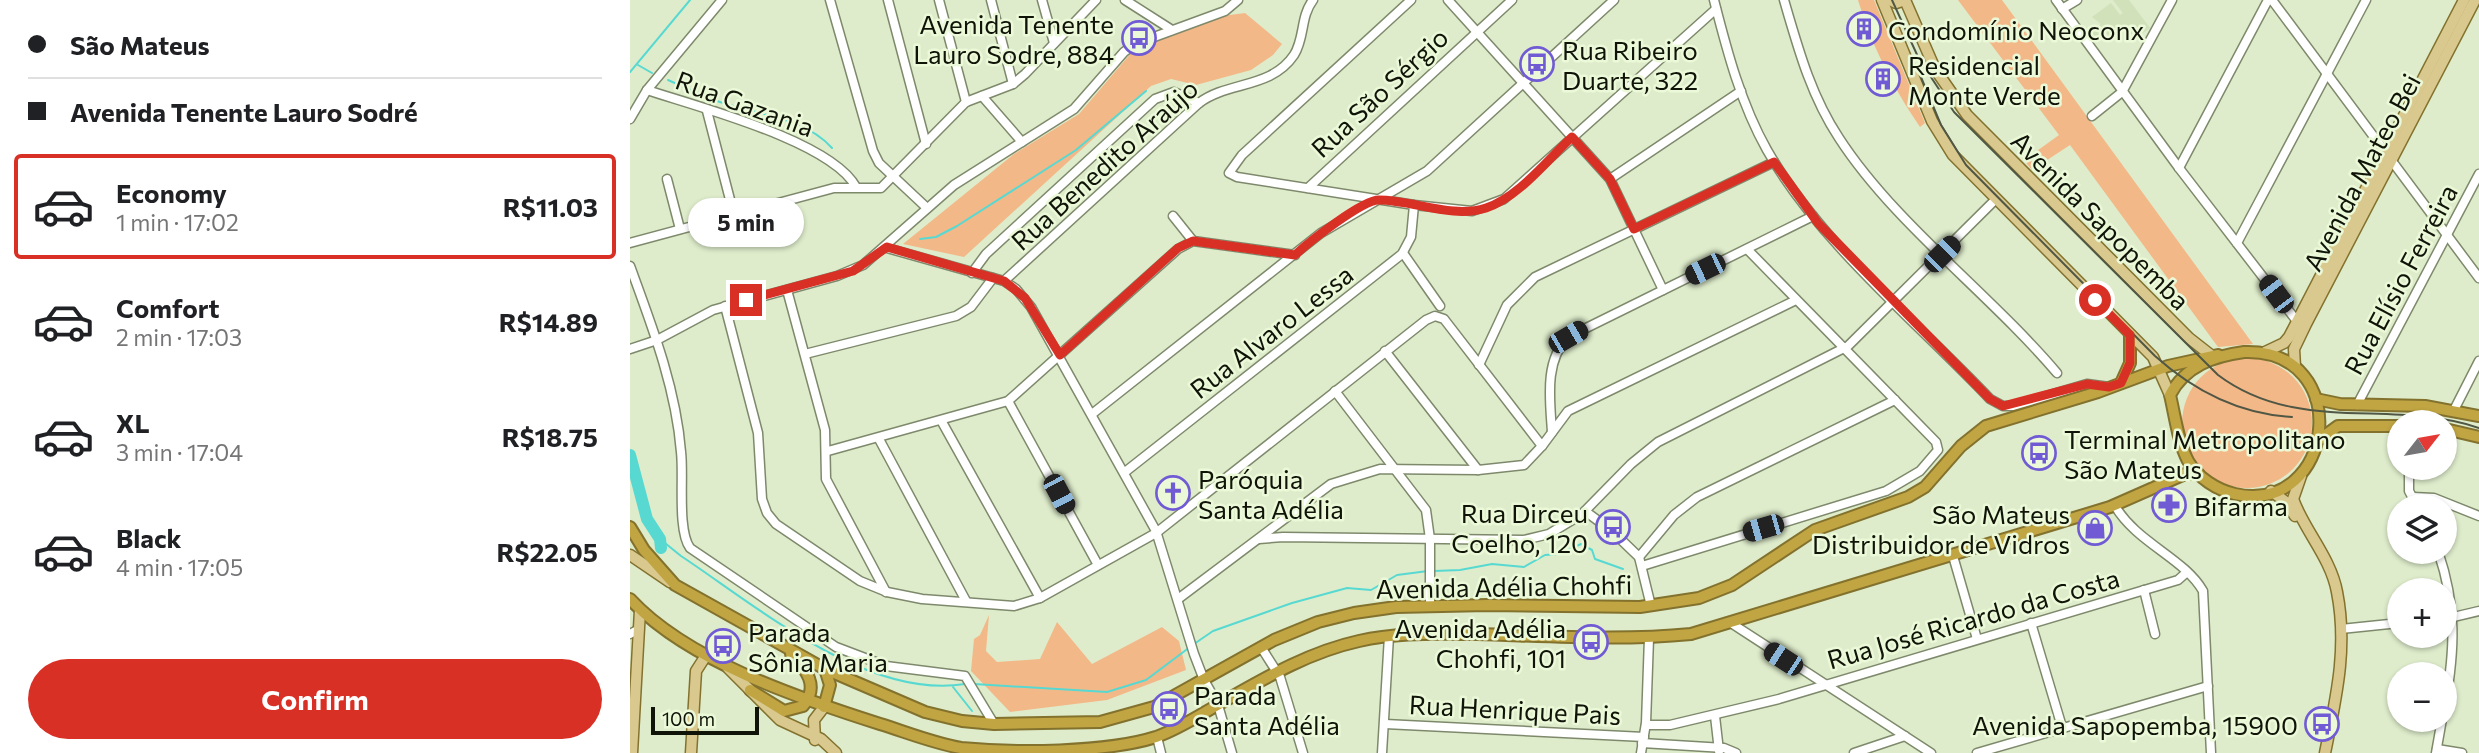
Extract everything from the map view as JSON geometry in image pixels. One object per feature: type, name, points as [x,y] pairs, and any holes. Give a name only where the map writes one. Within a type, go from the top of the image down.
[{"type":"highway","points":[[2121,383],[2130,363],[2130,335]]},
{"type":"highway","points":[[2320,439],[2321,418],[2316,399],[2295,367],[2265,352],[2215,356],[2188,374],[2170,394],[2183,449],[2198,473],[2228,492],[2252,495],[2284,486],[2302,472],[2320,439],[2338,426],[2387,426]]},
{"type":"highway","name":"Avenida Adélia Chohfi","points":[[675,585],[825,669],[925,712],[962,721],[994,724],[1084,724],[1116,720],[1154,707],[1296,630],[1354,613],[1430,606],[1651,606],[1679,603],[1714,593],[1750,574],[1815,530],[1908,497],[1924,487],[1961,446],[1986,426],[2160,369],[2215,356]]},
{"type":"highway","points":[[2316,399],[2357,405],[2405,404],[2454,410]]},
{"type":"highway","points":[[2457,411],[2479,416]]},
{"type":"highway","points":[[2457,432],[2479,437]]},
{"type":"highway","name":"Avenida Adélia Chohfi","points":[[630,599],[658,624],[707,654],[824,707],[964,750],[1081,752],[1157,737],[1315,653],[1389,636],[1427,634],[1649,638],[1691,634],[2115,506],[2177,477],[2198,473]]},
{"type":"highway","points":[[630,527],[644,550],[675,585]]},
{"type":"highway","points":[[750,690],[784,711],[798,710],[807,701],[811,680],[783,646]]},
{"type":"highway","points":[[824,707],[830,685],[825,669]]},
{"type":"main road","points":[[1882,0],[1940,136],[1953,155],[1995,201],[2153,357],[2170,394]]},
{"type":"main road","points":[[1890,0],[1896,3],[1905,0]]},
{"type":"main road","name":"Avenida Sapopemba","points":[[1905,0],[1935,69],[1967,115],[2189,338],[2215,356]]},
{"type":"main road","name":"Avenida Mateo Bei","points":[[2295,367],[2294,349],[2464,0]]},
{"type":"main road","name":"Avenida Mateo Bei","points":[[2265,352],[2284,343],[2475,0]]},
{"type":"main road","points":[[2302,472],[2293,499],[2319,548],[2337,591],[2342,629],[2342,667],[2325,753]]},
{"type":"main road","points":[[2271,491],[2291,509],[2337,599]]},
{"type":"main road","name":"Avenida Adélia Chohfi","points":[[630,555],[675,585]]},
{"type":"main road","points":[[632,753],[634,648],[640,610]]},
{"type":"main road","points":[[691,753],[696,671],[707,654]]},
{"type":"main road","points":[[724,663],[780,720],[821,739],[836,753]]},
{"type":"main road","points":[[824,707],[814,720],[812,737],[827,753]]},
{"type":"street","points":[[630,119],[648,90],[722,0]]},
{"type":"street","points":[[830,0],[873,151],[893,177],[927,208]]},
{"type":"street","points":[[888,0],[926,144]]},
{"type":"street","points":[[939,0],[966,102]]},
{"type":"street","points":[[991,0],[1013,84]]},
{"type":"street","points":[[1042,0],[1054,43]]},
{"type":"street","points":[[630,243],[834,188],[881,188],[966,102],[1013,84],[1096,0]]},
{"type":"street","points":[[1125,0],[1172,30]]},
{"type":"street","points":[[630,349],[657,340],[725,306],[853,271],[887,247],[954,185],[1082,102],[1124,52],[1135,44],[1225,11],[1238,0]]},
{"type":"street","name":"Rua Benedito Araújo","points":[[1004,281],[1199,103],[1215,93],[1259,81],[1283,67],[1296,50],[1305,10],[1312,0]]},
{"type":"street","points":[[1410,0],[1242,155],[1228,170],[1232,176],[1414,205],[1472,211],[1493,205],[1504,199],[1716,9]]},
{"type":"street","points":[[1448,0],[1610,179],[1663,289]]},
{"type":"street","name":"Rua São Sérgio","points":[[1308,188],[1512,0]]},
{"type":"street","points":[[1092,414],[1321,233],[1427,171],[1614,0]]},
{"type":"street","points":[[1714,0],[1741,91],[1774,162],[1813,216],[1990,399],[2003,406],[2087,384],[2109,387]]},
{"type":"street","points":[[1784,0],[1800,57],[1838,137],[1866,175],[2057,373]]},
{"type":"street","points":[[2056,0],[2179,168],[2297,320]]},
{"type":"street","points":[[2062,9],[2077,0]]},
{"type":"street","points":[[2092,116],[2122,92],[2172,0]]},
{"type":"street","points":[[2179,168],[2270,0],[2479,278]]},
{"type":"street","points":[[2237,243],[2366,0]]},
{"type":"street","name":"Rua Gazania","points":[[648,90],[765,129],[806,146],[843,170],[856,187]]},
{"type":"street","points":[[1610,179],[1741,91]]},
{"type":"street","points":[[972,272],[986,254],[1155,99],[1174,92],[1199,103]]},
{"type":"street","points":[[982,96],[1022,142]]},
{"type":"street","points":[[707,111],[734,215]]},
{"type":"street","points":[[1479,365],[1499,318],[1526,285],[1565,261],[1774,162]]},
{"type":"street","name":"Rua Elísio Ferreira","points":[[2357,405],[2479,174]]},
{"type":"street","points":[[667,179],[680,229]]},
{"type":"street","points":[[1259,539],[1532,539],[1549,534],[1585,511],[1631,464],[1658,442],[1845,348],[1995,201]]},
{"type":"street","points":[[1414,205],[1411,237],[1403,253],[1440,306]]},
{"type":"street","points":[[1173,216],[1193,241]]},
{"type":"street","points":[[1552,432],[1552,370],[1562,343],[1581,329],[1813,216]]},
{"type":"street","points":[[828,451],[942,422],[1009,401],[1178,248],[1193,241],[1295,255]]},
{"type":"street","points":[[887,247],[1004,281],[1025,298],[1060,355],[1156,532],[1194,654],[1203,680],[1218,705],[1232,753]]},
{"type":"street","points":[[1640,561],[1886,491],[1906,481],[1934,457],[1938,450],[1936,442],[1747,249]]},
{"type":"street","name":"Rua Alvaro Lessa","points":[[1125,472],[1403,253]]},
{"type":"street","points":[[630,266],[657,340],[677,419],[684,529],[690,548],[836,647],[886,666],[960,674],[970,681],[994,724]]},
{"type":"street","name":"Rua Benedito Araújo","points":[[805,354],[956,316],[971,307],[993,278]]},
{"type":"street","points":[[787,290],[828,451],[829,487],[887,592]]},
{"type":"street","points":[[1178,599],[1331,484],[1360,473],[1396,469],[1478,470],[1524,465],[1568,411],[1796,299]]},
{"type":"street","points":[[725,306],[758,433],[760,489],[767,513],[792,537],[860,581],[887,592],[922,598],[1014,606],[1040,598],[1156,532],[1385,351],[1435,316],[1444,319],[1542,446]]},
{"type":"street","points":[[1385,351],[1478,470]]},
{"type":"street","points":[[2454,410],[2479,360]]},
{"type":"street","points":[[1335,391],[1426,510],[1431,562],[1430,606]]},
{"type":"street","points":[[1640,561],[1674,515],[1697,497],[1895,400]]},
{"type":"street","points":[[1009,401],[1098,565]]},
{"type":"street","points":[[942,422],[1040,598]]},
{"type":"street","points":[[879,439],[966,601]]},
{"type":"street","points":[[2115,506],[2124,521],[2195,578],[2203,591],[2211,753]]},
{"type":"street","points":[[2457,507],[2479,516]]},
{"type":"street","points":[[1585,511],[1612,531],[1640,561],[1651,606]]},
{"type":"street","points":[[1953,556],[1977,639]]},
{"type":"street","name":"Rua José Ricardo da Costa","points":[[1646,724],[1670,725],[1715,716],[2178,580],[2187,572]]},
{"type":"street","points":[[2144,590],[2154,634]]},
{"type":"street","points":[[2457,616],[2479,611]]},
{"type":"street","points":[[1731,622],[1931,753]]},
{"type":"street","points":[[2031,623],[2062,727]]},
{"type":"street","points":[[2342,629],[2387,624]]},
{"type":"street","points":[[1382,753],[1389,636]]},
{"type":"street","points":[[1641,753],[1646,724],[1649,638]]},
{"type":"street","points":[[1261,647],[1278,671],[1303,753]]},
{"type":"street","points":[[1977,753],[2208,685]]},
{"type":"street","points":[[1715,716],[1719,750]]},
{"type":"street","name":"Rua Henrique Pais","points":[[1385,724],[1643,740],[1736,753]]},
{"type":"street","points":[[2440,732],[2437,751],[2462,753]]},
{"type":"street","points":[[1854,753],[1905,736]]},
{"type":"street","points":[[1157,737],[1161,753]]},
{"type":"shaded area","points":[[1858,0],[1874,0],[1925,123],[1920,127],[1884,66]]},
{"type":"shaded area","points":[[1958,0],[2002,0],[2253,344],[2218,347],[2070,145],[2032,170],[2022,158],[2027,158],[2059,135]]},
{"type":"shaded area","points":[[2113,0],[2129,0],[2150,28],[2140,35],[2131,24],[2128,26],[2133,33],[2128,36],[2124,30],[2110,41],[2106,31],[2093,40],[2088,34],[2101,24],[2092,17],[2111,3],[2120,15],[2123,13]]},
{"type":"shaded area","points":[[1245,13],[1282,44],[1273,55],[1251,70],[1196,85],[1171,79],[1151,86],[964,257],[903,244],[1014,154],[1079,114],[1132,52],[1163,34],[1207,18]]},
{"type":"shaded area","points":[[2247,358],[2272,363],[2293,377],[2307,398],[2312,423],[2307,448],[2293,469],[2272,483],[2247,488],[2222,483],[2201,469],[2187,448],[2182,423],[2187,398],[2201,377],[2222,363]]},
{"type":"shaded area","points":[[989,615],[986,651],[997,662],[1040,659],[1057,622],[1092,664],[1162,627],[1179,641],[1186,670],[1107,700],[1010,712],[971,671],[974,639],[980,635]]},
{"type":"waterway","points":[[630,72],[690,0]]},
{"type":"waterway","points":[[638,65],[652,73]]},
{"type":"waterway","points":[[668,80],[716,101],[795,124],[809,130],[832,148]]},
{"type":"waterway","points":[[920,239],[936,237],[957,226],[1076,150],[1146,91]]},
{"type":"waterway","points":[[630,455],[647,519],[660,539],[661,548]]},
{"type":"waterway","points":[[660,539],[779,623],[852,664],[890,678],[928,685],[965,684]]},
{"type":"waterway","points":[[1434,571],[1460,570],[1492,564],[1524,567],[1545,555],[1559,554],[1581,544],[1592,550],[1595,559],[1623,569]]},
{"type":"waterway","points":[[1194,644],[1213,631],[1292,603],[1347,588],[1371,590],[1397,575],[1428,571]]},
{"type":"waterway","points":[[974,684],[1107,692],[1146,680],[1190,647]]},
{"type":"waterway","points":[[953,687],[972,711]]},
{"type":"railway","points":[[1892,0],[1919,59],[1954,112],[2218,375],[2249,393],[2280,404],[2312,410],[2446,420],[2479,428]]},
{"type":"railway","points":[[1918,70],[1941,125],[1966,165],[2155,356],[2185,379],[2218,398],[2254,411],[2292,417]]},
{"type":"place","name":"Condomínio Neoconx","points":[[1864,29]]},
{"type":"place","name":"Avenida Tenente Lauro Sodre, 884","points":[[1139,38]]},
{"type":"place","name":"Rua Ribeiro Duarte, 322","points":[[1537,64]]},
{"type":"place","name":"Residencial Monte Verde","points":[[1883,79]]},
{"type":"place","name":"Terminal Metropolitano São Mateus","points":[[2039,453]]},
{"type":"place","name":"Paróquia Santa Adélia","points":[[1173,493]]},
{"type":"place","name":"Bifarma","points":[[2169,505]]},
{"type":"place","name":"Rua Dirceu Coelho, 120","points":[[1613,527]]},
{"type":"place","name":"São Mateus Distribuidor de Vidros","points":[[2095,528]]},
{"type":"place","name":"Avenida Adélia Chohfi, 101","points":[[1591,642]]},
{"type":"place","name":"Parada Sônia Maria","points":[[723,646]]},
{"type":"place","name":"Parada Santa Adélia","points":[[1169,709]]},
{"type":"place","name":"Avenida Sapopemba, 15900","points":[[2322,724]]},
{"type":"route","points":[[746,300],[853,271],[887,247],[901,254],[1004,281],[1025,298],[1060,355],[1178,248],[1193,241],[1295,255],[1321,233],[1376,200],[1448,209],[1483,209],[1504,199],[1572,137],[1610,179],[1634,229],[1774,162],[1818,223],[1990,399],[2003,406],[2087,384],[2109,387],[2121,383],[2130,363],[2130,335],[2095,300]]}]
